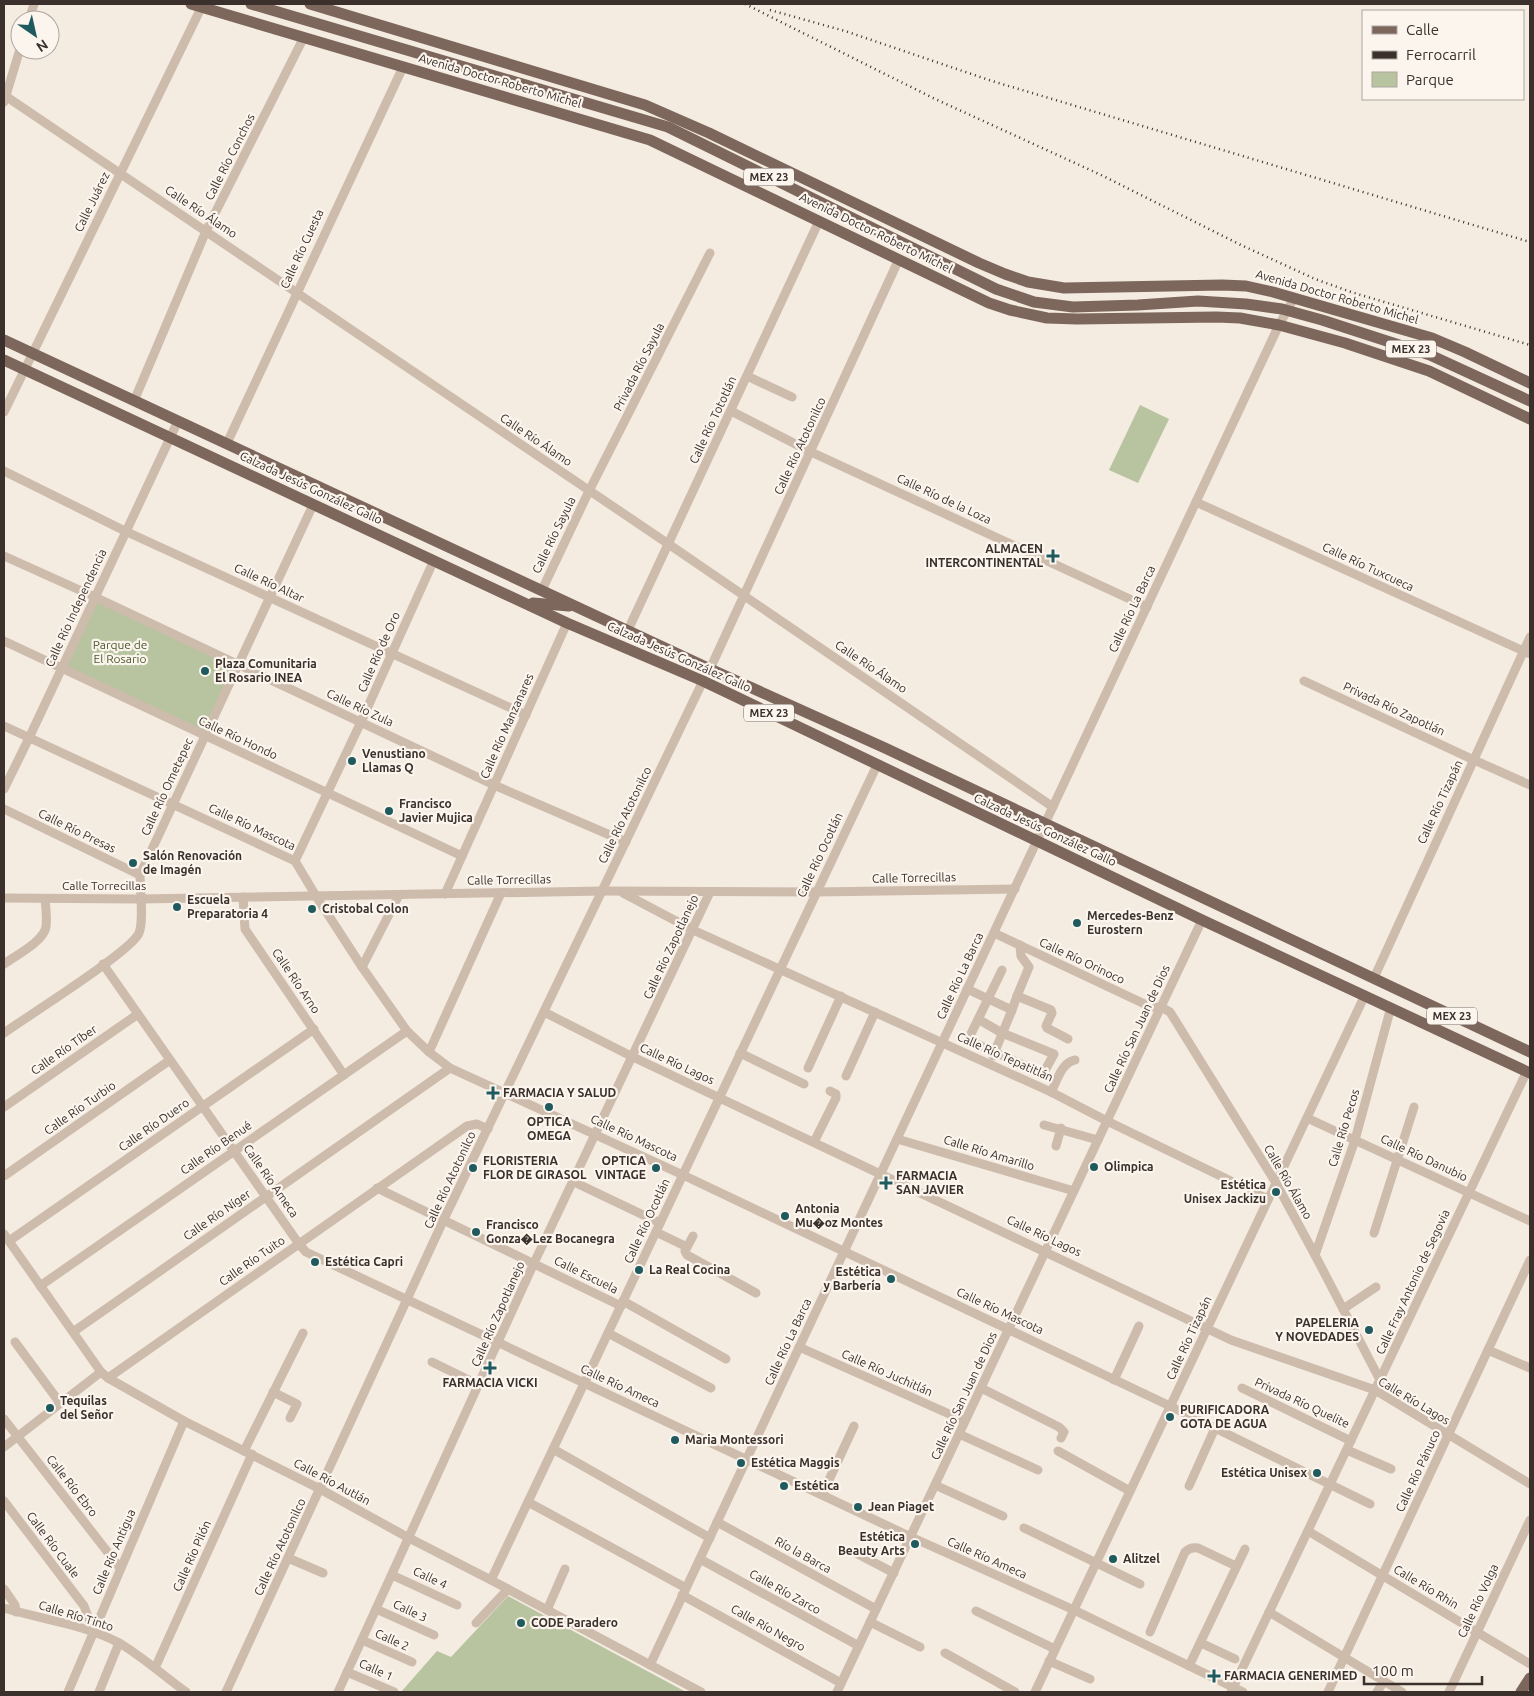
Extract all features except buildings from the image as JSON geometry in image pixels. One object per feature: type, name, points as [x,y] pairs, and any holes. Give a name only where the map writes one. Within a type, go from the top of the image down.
[{"type":"main road","name":"Avenida Doctor Roberto Michel","points":[[190,4],[203,6],[650,140],[989,303],[1031,315],[1077,319],[1216,317],[1240,318],[1280,325],[1429,371],[1530,418]]},
{"type":"main road","name":"Avenida Doctor Roberto Michel","points":[[251,4],[668,127],[996,289],[1034,302],[1073,307],[1198,301],[1246,304],[1287,311],[1322,320],[1430,355],[1530,401]]},
{"type":"main road","name":"Avenida Doctor Roberto Michel","points":[[310,4],[645,105],[709,133],[979,263],[1028,282],[1064,288],[1246,286],[1432,338],[1530,383]]},
{"type":"main road","points":[[284,31],[306,20]]},
{"type":"main road","points":[[408,50],[413,35]]},
{"type":"main road","points":[[747,186],[755,170]]},
{"type":"main road","points":[[872,228],[880,215]]},
{"type":"main road","name":"Calzada Jesús González Gallo","points":[[4,340],[575,607],[885,748],[1530,1052]]},
{"type":"main road","name":"Calzada Jesús González Gallo","points":[[4,360],[567,623],[703,681],[1202,920],[1527,1071]]},
{"type":"main road","points":[[526,603],[575,607]]},
{"type":"main road","points":[[1492,1034],[1527,1071]]},
{"type":"main road","points":[[1522,1692],[1530,1678]]},
{"type":"street","name":"Calle Juárez","points":[[4,412],[25,370],[31,353],[203,6]]},
{"type":"street","name":"Calle Río Conchos","points":[[134,401],[206,231],[304,37]]},
{"type":"street","points":[[4,98],[16,60]]},
{"type":"street","name":"Calle Río Cuesta","points":[[226,443],[403,66]]},
{"type":"street","name":"Calle Río Álamo","points":[[4,98],[206,231],[1053,807]]},
{"type":"street","name":"Calle Río Tototlán","points":[[628,630],[819,221]]},
{"type":"street","name":"Privada Río Sayula","points":[[590,491],[710,253]]},
{"type":"street","name":"Calle Río Atotonilco","points":[[710,669],[899,259]]},
{"type":"street","name":"Calle Río La Barca","points":[[650,1665],[1196,502],[1294,298]]},
{"type":"street","points":[[747,376],[792,397]]},
{"type":"street","name":"Calle Río de la Loza","points":[[731,411],[811,452],[1147,607]]},
{"type":"street","name":"Calle Río Independencia","points":[[4,789],[178,421]]},
{"type":"street","name":"Calle Río Altar","points":[[4,471],[125,531],[526,715]]},
{"type":"street","name":"Calle Río Sayula","points":[[542,590],[590,491]]},
{"type":"street","name":"Calle Río Tuxcueca","points":[[1196,502],[1527,653]]},
{"type":"street","name":"Calle Río Ometepec","points":[[4,1033],[103,964],[127,946],[138,934],[140,926],[140,875],[313,504]]},
{"type":"street","name":"Calle Río Zula","points":[[4,556],[494,785],[626,842]]},
{"type":"street","name":"Calle Río de Oro","points":[[295,861],[362,722],[434,560]]},
{"type":"street","name":"Calle Río Manzanares","points":[[445,894],[567,623]]},
{"type":"street","name":"Calle Río Tizapán","points":[[1374,978],[1474,760],[1527,653],[1530,637]]},
{"type":"street","name":"Calle Río Hondo","points":[[4,641],[462,856]]},
{"type":"street","name":"Calle Río Atotonilco","points":[[226,1692],[444,1219],[703,681]]},
{"type":"street","name":"Privada Río Zapotlán","points":[[1304,681],[1530,785]]},
{"type":"street","name":"Calle Río Mascota","points":[[4,726],[295,861],[362,967],[408,1031],[429,1052],[450,1068],[506,1092],[1009,1329],[1370,1504]]},
{"type":"street","name":"Calle Río Ocotlán","points":[[491,1580],[877,765]]},
{"type":"street","name":"Calle Río Presas","points":[[4,809],[140,875]]},
{"type":"street","name":"Calle Torrecillas","points":[[4,898],[140,899],[602,891],[817,892],[1015,888]]},
{"type":"street","name":"Calle Río Tepatitlán","points":[[621,892],[693,930],[1052,1092],[1107,1121],[1268,1199]]},
{"type":"street","name":"Calle Río Zapotlanejo","points":[[338,1692],[534,1264],[710,892]]},
{"type":"street","points":[[429,1052],[501,893]]},
{"type":"street","points":[[362,967],[399,895]]},
{"type":"street","name":"Calle Río Arno","points":[[243,897],[245,929],[344,1074]]},
{"type":"street","points":[[4,964],[37,941],[44,933],[46,927],[45,899]]},
{"type":"street","name":"Calle Río San Juan de Dios","points":[[839,1688],[1202,920]]},
{"type":"street","name":"Calle Río Orinoco","points":[[994,933],[1151,1007],[1161,1007]]},
{"type":"street","points":[[990,1064],[1029,967],[1021,956],[1020,945]]},
{"type":"street","name":"Calle Río Ameca","points":[[103,964],[306,1252],[910,1537],[1074,1610],[1189,1666],[1232,1690],[1243,1692]]},
{"type":"street","points":[[978,1019],[1002,1033],[1054,1054],[1043,1074],[968,1040],[978,1019],[1002,970]]},
{"type":"street","points":[[967,989],[1012,1010]]},
{"type":"street","name":"Calle Río Tizapán","points":[[1035,1692],[1365,995]]},
{"type":"street","points":[[808,1068],[841,996]]},
{"type":"street","points":[[1017,996],[1051,1010],[1047,1028],[1068,1039]]},
{"type":"street","name":"Calle Río Álamo","points":[[1161,1007],[1170,1012],[1276,1184],[1380,1380]]},
{"type":"street","name":"Calle Río Pecos","points":[[1315,1255],[1355,1140],[1391,1007]]},
{"type":"street","name":"Calle Río Lagos","points":[[544,1012],[633,1057],[1231,1340],[1375,1390],[1530,1484]]},
{"type":"street","points":[[846,1076],[875,1012]]},
{"type":"street","name":"Calle Río Tíber","points":[[4,1108],[138,1014]]},
{"type":"street","name":"Calle Río Duero","points":[[6,1238],[314,1029]]},
{"type":"street","name":"Calle Río Benué","points":[[40,1286],[408,1031]]},
{"type":"street","points":[[740,1053],[804,1084]]},
{"type":"street","name":"Calle Río Turbio","points":[[4,1176],[170,1060]]},
{"type":"street","points":[[1052,1092],[1064,1066],[1070,1061],[1076,1060]]},
{"type":"street","name":"Calle Río Níger","points":[[73,1332],[450,1068]]},
{"type":"street","name":"Calle Fray Antonio de Segovia","points":[[1232,1690],[1527,1071]]},
{"type":"street","points":[[814,1142],[836,1098],[836,1094],[830,1092]]},
{"type":"street","points":[[1374,1233],[1414,1107]]},
{"type":"street","name":"Calle Río Danubio","points":[[1307,1118],[1530,1222]]},
{"type":"street","name":"Calle Río Tuito","points":[[4,1447],[60,1403],[299,1244],[467,1126],[477,1124],[488,1128]]},
{"type":"street","points":[[1044,1124],[1098,1140]]},
{"type":"street","points":[[1056,1146],[1061,1128]]},
{"type":"street","name":"Calle Río Amarillo","points":[[897,1139],[1074,1191]]},
{"type":"street","points":[[574,1182],[660,1223]]},
{"type":"street","name":"Calle Escuela","points":[[377,1188],[534,1264],[622,1304],[726,1359]]},
{"type":"street","points":[[656,1232],[687,1247]]},
{"type":"street","points":[[693,1236],[687,1247],[686,1252],[688,1256],[756,1293]]},
{"type":"street","name":"Calle Río Autlán","points":[[6,1238],[104,1375],[184,1421],[320,1489],[701,1692]]},
{"type":"street","name":"Calle Río Pánuco","points":[[1328,1692],[1530,1260]]},
{"type":"street","points":[[1344,1309],[1376,1288]]},
{"type":"street","points":[[1114,1380],[1138,1326]]},
{"type":"street","name":"Calle Río Pilón","points":[[155,1668],[273,1392],[303,1333]]},
{"type":"street","points":[[608,1333],[711,1388]]},
{"type":"street","points":[[14,1342],[60,1403]]},
{"type":"street","name":"Calle Río Juchitlán","points":[[799,1347],[965,1421]]},
{"type":"street","points":[[1488,1350],[1530,1368]]},
{"type":"street","points":[[432,1362],[479,1385]]},
{"type":"street","points":[[981,1388],[1061,1428],[1064,1432],[1061,1438]]},
{"type":"street","name":"Privada Río Quelite","points":[[1242,1388],[1351,1440]]},
{"type":"street","points":[[273,1392],[297,1404],[290,1418]]},
{"type":"street","name":"Calle Río Ebro","points":[[4,1419],[120,1568]]},
{"type":"street","name":"Calle Río Antigua","points":[[68,1692],[184,1421]]},
{"type":"street","points":[[822,1495],[854,1426]]},
{"type":"street","points":[[1189,1486],[1215,1428]]},
{"type":"street","points":[[959,1434],[1038,1470]]},
{"type":"street","points":[[553,1450],[710,1538]]},
{"type":"street","points":[[1346,1450],[1391,1469]]},
{"type":"street","points":[[1058,1452],[1130,1491]]},
{"type":"street","points":[[935,1485],[1003,1516]]},
{"type":"street","name":"Calle Río Cuale","points":[[4,1501],[84,1606],[94,1632]]},
{"type":"street","name":"Calle Río Negro","points":[[528,1502],[684,1592],[839,1688]]},
{"type":"street","name":"Calle Río Volga","points":[[1449,1692],[1530,1520]]},
{"type":"street","name":"Río la Barca","points":[[717,1522],[876,1610]]},
{"type":"street","points":[[1024,1528],[1140,1584]]},
{"type":"street","name":"Calle Río Rhin","points":[[1308,1531],[1530,1664]]},
{"type":"street","points":[[1150,1632],[1185,1552],[1192,1547],[1198,1548],[1236,1566]]},
{"type":"street","points":[[1189,1666],[1245,1549]]},
{"type":"street","points":[[852,1551],[894,1572]]},
{"type":"street","points":[[288,1558],[322,1573]]},
{"type":"street","name":"Calle Río Zarco","points":[[700,1559],[859,1646]]},
{"type":"street","points":[[547,1610],[565,1569]]},
{"type":"street","name":"Calle 4","points":[[392,1575],[457,1605]]},
{"type":"street","points":[[4,1589],[15,1605],[16,1612]]},
{"type":"street","points":[[476,1623],[508,1589]]},
{"type":"street","name":"Calle Río Tinto","points":[[4,1608],[94,1632],[119,1643],[155,1668],[176,1689],[186,1692]]},
{"type":"street","name":"Calle 3","points":[[376,1609],[434,1636]]},
{"type":"street","points":[[976,1611],[1055,1649]]},
{"type":"street","points":[[1269,1612],[1402,1692]]},
{"type":"street","points":[[870,1622],[920,1647]]},
{"type":"street","name":"Calle 2","points":[[362,1640],[412,1662]]},
{"type":"street","points":[[99,1692],[119,1643]]},
{"type":"street","points":[[1201,1643],[1235,1659]]},
{"type":"street","points":[[946,1653],[1015,1692]]},
{"type":"street","points":[[1049,1661],[1090,1679]]},
{"type":"street","name":"Calle 1","points":[[347,1672],[394,1692]]},
{"type":"street","points":[[1377,1692],[1384,1681]]},
{"type":"green space","points":[[1140,405],[1169,419],[1138,483],[1109,470]]},
{"type":"green space","name":"Parque de El Rosario","points":[[96,600],[235,665],[204,733],[64,668]]},
{"type":"green space","name":"CODE Paradero","points":[[508,1596],[686,1692],[401,1692],[437,1651],[451,1657]]},
{"type":"railway","points":[[745,4],[933,98],[1099,174],[1241,245],[1315,279],[1354,293],[1530,345]]},
{"type":"railway","points":[[770,10],[845,31],[992,81],[1530,242]]},
{"type":"place","name":"ALMACEN INTERCONTINENTAL","points":[[1053,556]]},
{"type":"place","name":"Plaza Comunitaria El Rosario INEA","points":[[205,671]]},
{"type":"place","name":"Venustiano Llamas Q","points":[[352,761]]},
{"type":"place","name":"Francisco Javier Mujica","points":[[389,811]]},
{"type":"place","name":"Salón Renovación de Imagén","points":[[133,863]]},
{"type":"place","name":"Escuela Preparatoria 4","points":[[177,907]]},
{"type":"place","name":"Cristobal Colon","points":[[312,909]]},
{"type":"place","name":"Mercedes-Benz Eurostern","points":[[1077,923]]},
{"type":"place","name":"FARMACIA Y SALUD","points":[[493,1093]]},
{"type":"place","name":"OPTICA OMEGA","points":[[549,1107]]},
{"type":"place","name":"Olimpica","points":[[1094,1167]]},
{"type":"place","name":"FLORISTERIA FLOR DE GIRASOL","points":[[473,1168]]},
{"type":"place","name":"OPTICA VINTAGE","points":[[656,1168]]},
{"type":"place","name":"FARMACIA SAN JAVIER","points":[[886,1183]]},
{"type":"place","name":"Estética Unisex Jackizu","points":[[1276,1192]]},
{"type":"place","name":"Antonia Mu�oz Montes","points":[[785,1216]]},
{"type":"place","name":"Francisco Gonza�Lez Bocanegra","points":[[476,1232]]},
{"type":"place","name":"Estética Capri","points":[[315,1262]]},
{"type":"place","name":"La Real Cocina","points":[[639,1270]]},
{"type":"place","name":"Estética y Barbería","points":[[891,1279]]},
{"type":"place","name":"PAPELERIA Y NOVEDADES","points":[[1369,1330]]},
{"type":"place","name":"FARMACIA VICKI","points":[[490,1368]]},
{"type":"place","name":"Tequilas del Señor","points":[[50,1408]]},
{"type":"place","name":"PURIFICADORA GOTA DE AGUA","points":[[1170,1417]]},
{"type":"place","name":"Maria Montessori","points":[[675,1440]]},
{"type":"place","name":"Estética Maggis","points":[[741,1463]]},
{"type":"place","name":"Estética Unisex","points":[[1317,1473]]},
{"type":"place","name":"Estética","points":[[784,1486]]},
{"type":"place","name":"Jean Piaget","points":[[858,1507]]},
{"type":"place","name":"Estética Beauty Arts","points":[[915,1544]]},
{"type":"place","name":"Alitzel","points":[[1113,1559]]},
{"type":"place","name":"CODE Paradero","points":[[521,1623]]},
{"type":"place","name":"FARMACIA GENERIMED","points":[[1214,1676]]}]
